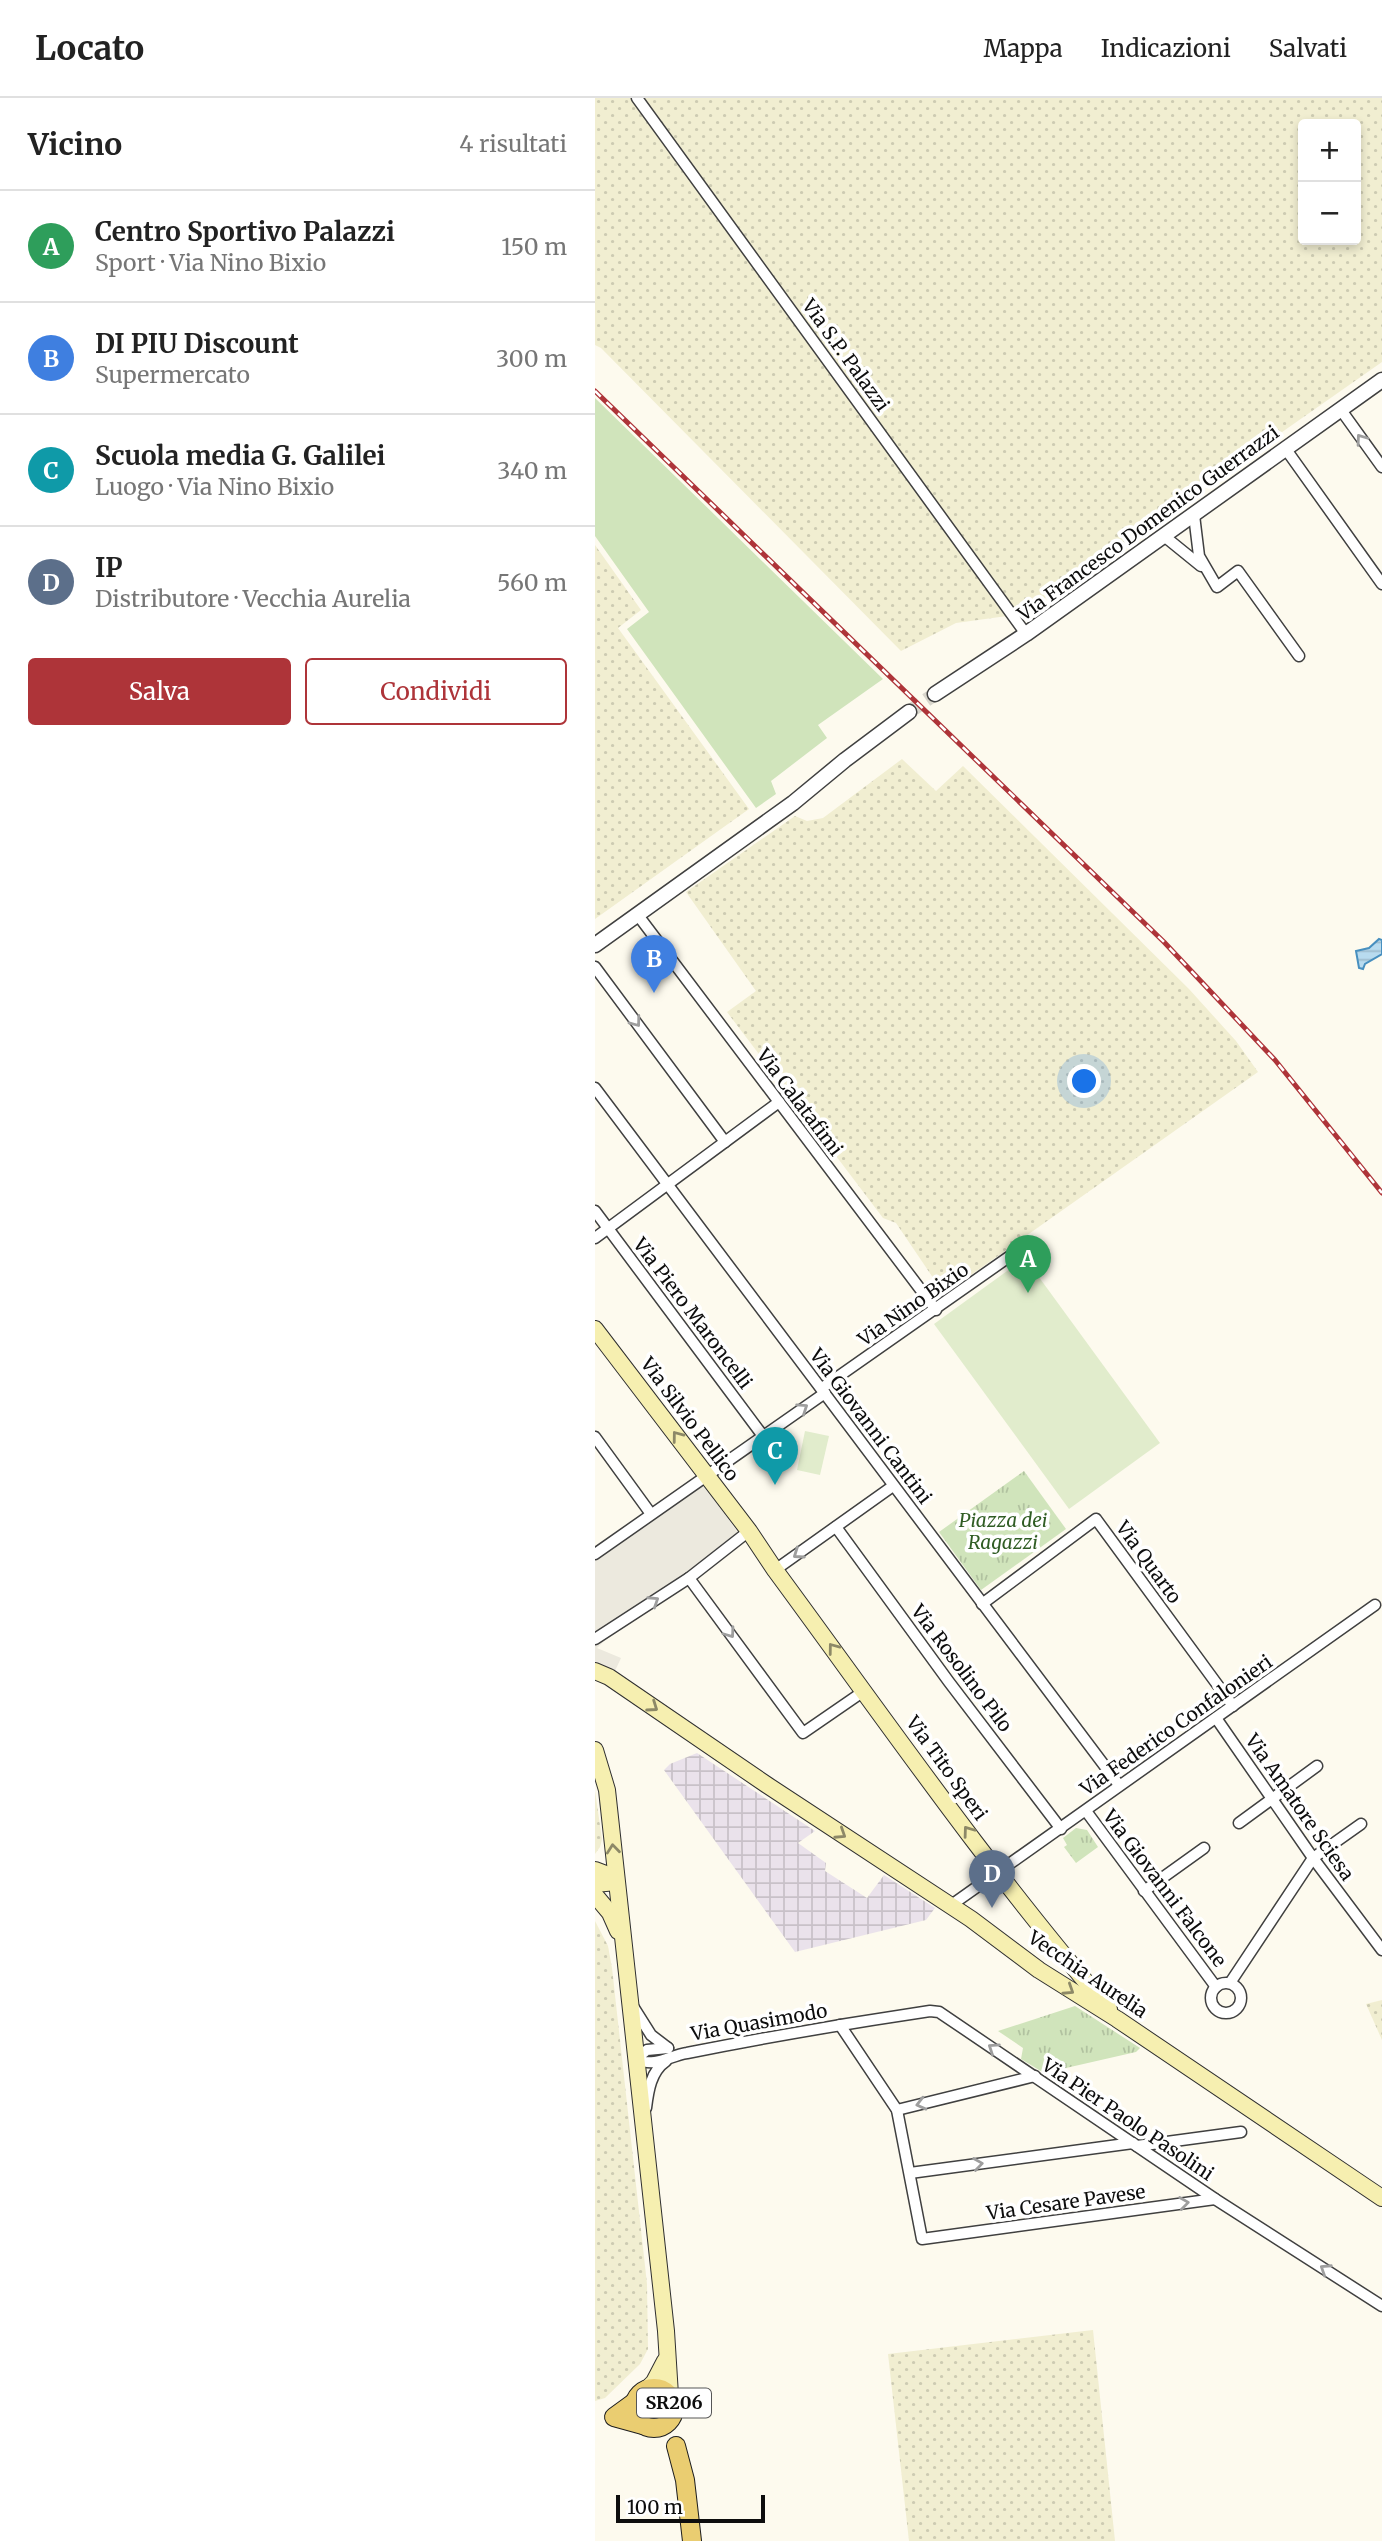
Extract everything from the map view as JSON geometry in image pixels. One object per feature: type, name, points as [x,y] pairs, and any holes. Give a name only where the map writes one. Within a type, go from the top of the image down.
[{"type":"main road","name":"Via Silvio Pellico","points":[[595,1329],[749,1531],[775,1570]]},
{"type":"main road","name":"Via Tito Speri","points":[[775,1570],[998,1873],[1117,2019]]},
{"type":"main road","name":"Vecchia Aurelia","points":[[595,1671],[609,1677],[1013,1948],[1039,1970],[1117,2019],[1382,2198]]},
{"type":"main road","points":[[595,1750],[607,1790],[670,2395]]},
{"type":"main road","points":[[595,1870],[616,1880]]},
{"type":"main road","points":[[595,1884],[616,1880]]},
{"type":"main road","points":[[595,1895],[610,1913],[623,1943]]},
{"type":"main road","points":[[1039,1970],[1055,1968],[1058,1965],[1058,1949]]},
{"type":"main road","points":[[614,2417],[641,2396],[664,2367],[667,2352]]},
{"type":"main road","name":"SR206","points":[[676,2446],[649,2427],[635,2413],[641,2396],[659,2389],[670,2395],[674,2405],[672,2417],[685,2480],[692,2541]]},
{"type":"main road","points":[[595,2420],[614,2417],[649,2427]]},
{"type":"main road","name":"SR206","points":[[649,2427],[664,2426],[672,2417]]},
{"type":"street","name":"Via S.P. Palazzi","points":[[637,98],[1026,634]]},
{"type":"street","name":"Via Francesco Domenico Guerrazzi","points":[[935,694],[1026,634],[1382,380]]},
{"type":"street","points":[[1341,410],[1382,467]]},
{"type":"street","points":[[1285,448],[1382,584]]},
{"type":"street","points":[[1193,515],[1199,556],[1217,587],[1238,571],[1299,656]]},
{"type":"street","points":[[1164,536],[1204,567]]},
{"type":"street","points":[[595,945],[793,803],[909,712]]},
{"type":"street","name":"Via Calatafimi","points":[[637,914],[936,1310]]},
{"type":"street","points":[[595,967],[725,1142]]},
{"type":"street","name":"Via Giovanni Cantini","points":[[595,1088],[1119,1785]]},
{"type":"street","points":[[595,1238],[779,1102]]},
{"type":"street","name":"Via Piero Maroncelli","points":[[595,1211],[763,1436]]},
{"type":"street","name":"Via Nino Bixio","points":[[595,1554],[1023,1247]]},
{"type":"street","points":[[595,1437],[651,1514]]},
{"type":"street","points":[[775,1570],[893,1486]]},
{"type":"street","name":"Via Quarto","points":[[982,1604],[1096,1519],[1233,1706]]},
{"type":"street","name":"Via Rosolino Pilo","points":[[836,1527],[1061,1829]]},
{"type":"street","points":[[596,1637],[689,1578],[749,1531]]},
{"type":"street","points":[[689,1578],[803,1733],[865,1691]]},
{"type":"street","name":"Via Federico Confalonieri","points":[[950,1906],[1375,1605]]},
{"type":"street","name":"Via Amatore Sciesa","points":[[1216,1718],[1313,1858],[1382,1950]]},
{"type":"street","points":[[1239,1823],[1317,1766]]},
{"type":"street","name":"Via Giovanni Falcone","points":[[1086,1811],[1216,1987]]},
{"type":"street","points":[[1230,1983],[1238,1989],[1241,1998],[1238,2007],[1229,2012],[1220,2011],[1213,2005],[1211,1995],[1216,1987],[1230,1983],[1313,1858],[1361,1824]]},
{"type":"street","points":[[1144,1891],[1204,1848]]},
{"type":"street","name":"Via Quasimodo","points":[[629,1998],[650,2035],[669,2054]]},
{"type":"street","name":"Via Pier Paolo Pasolini","points":[[840,2025],[935,2011],[1215,2199],[1382,2306]]},
{"type":"street","points":[[840,2025],[898,2110],[910,2173],[1241,2132]]},
{"type":"street","name":"Via Quasimodo","points":[[636,2059],[646,2064],[669,2054],[840,2025]]},
{"type":"street","name":"Via Quasimodo","points":[[643,2121],[654,2074],[669,2054]]},
{"type":"street","points":[[898,2110],[1035,2076]]},
{"type":"street","name":"Via Cesare Pavese","points":[[910,2173],[922,2239],[1215,2199]]},
{"type":"shaded area","points":[[595,98],[1382,98],[1382,362],[1022,614],[956,623],[901,651],[601,348],[595,345]]},
{"type":"shaded area","points":[[595,545],[641,610],[618,628],[749,809],[595,919]]},
{"type":"shaded area","points":[[902,759],[936,791],[963,766],[1189,989],[1236,1041],[1258,1072],[944,1294],[896,1223],[883,1218],[727,1012],[756,991],[686,892],[795,816],[807,821],[823,818]]},
{"type":"shaded area","points":[[702,1483],[744,1541],[610,1635],[597,1648],[621,1658],[614,1673],[595,1668],[595,1555]]},
{"type":"shaded area","points":[[697,1753],[815,1831],[798,1843],[826,1863],[825,1871],[867,1898],[884,1875],[935,1908],[926,1920],[795,1952],[664,1770],[670,1764]]},
{"type":"shaded area","points":[[595,1791],[602,1839],[595,1854]]},
{"type":"shaded area","points":[[595,1921],[608,1946],[612,1968],[647,2284],[648,2349],[640,2364],[605,2398],[595,2401]]},
{"type":"shaded area","points":[[1382,2000],[1382,2040],[1366,2004]]},
{"type":"shaded area","points":[[1093,2330],[1115,2541],[909,2541],[888,2354]]},
{"type":"green space","points":[[595,398],[883,679],[818,725],[827,738],[771,781],[776,794],[756,808],[627,629],[649,612],[595,536]]},
{"type":"green space","points":[[1025,1258],[1160,1443],[1069,1509],[934,1324]]},
{"type":"green space","points":[[805,1431],[829,1436],[820,1475],[797,1470]]},
{"type":"green space","name":"Piazza dei Ragazzi","points":[[1024,1471],[1066,1529],[981,1590],[939,1532]]},
{"type":"green space","points":[[1076,1828],[1087,1830],[1098,1847],[1076,1863],[1064,1847],[1067,1845],[1063,1838]]},
{"type":"green space","points":[[1075,2006],[1140,2048],[1136,2052],[1044,2073],[1021,2059],[1023,2048],[998,2031]]},
{"type":"water","points":[[1379,939],[1382,940],[1382,954],[1365,964],[1363,969],[1359,968],[1356,951],[1369,948]]},
{"type":"tunnel","points":[[909,712],[935,694]]},
{"type":"railway","points":[[595,391],[1164,942],[1275,1060],[1382,1193]]},
{"type":"place","name":"DI PIU Discount","points":[[654,993]]},
{"type":"place","name":"Centro Sportivo Palazzi","points":[[1028,1293]]},
{"type":"place","name":"Scuola media G. Galilei","points":[[775,1485]]},
{"type":"place","name":"IP","points":[[992,1908]]}]
